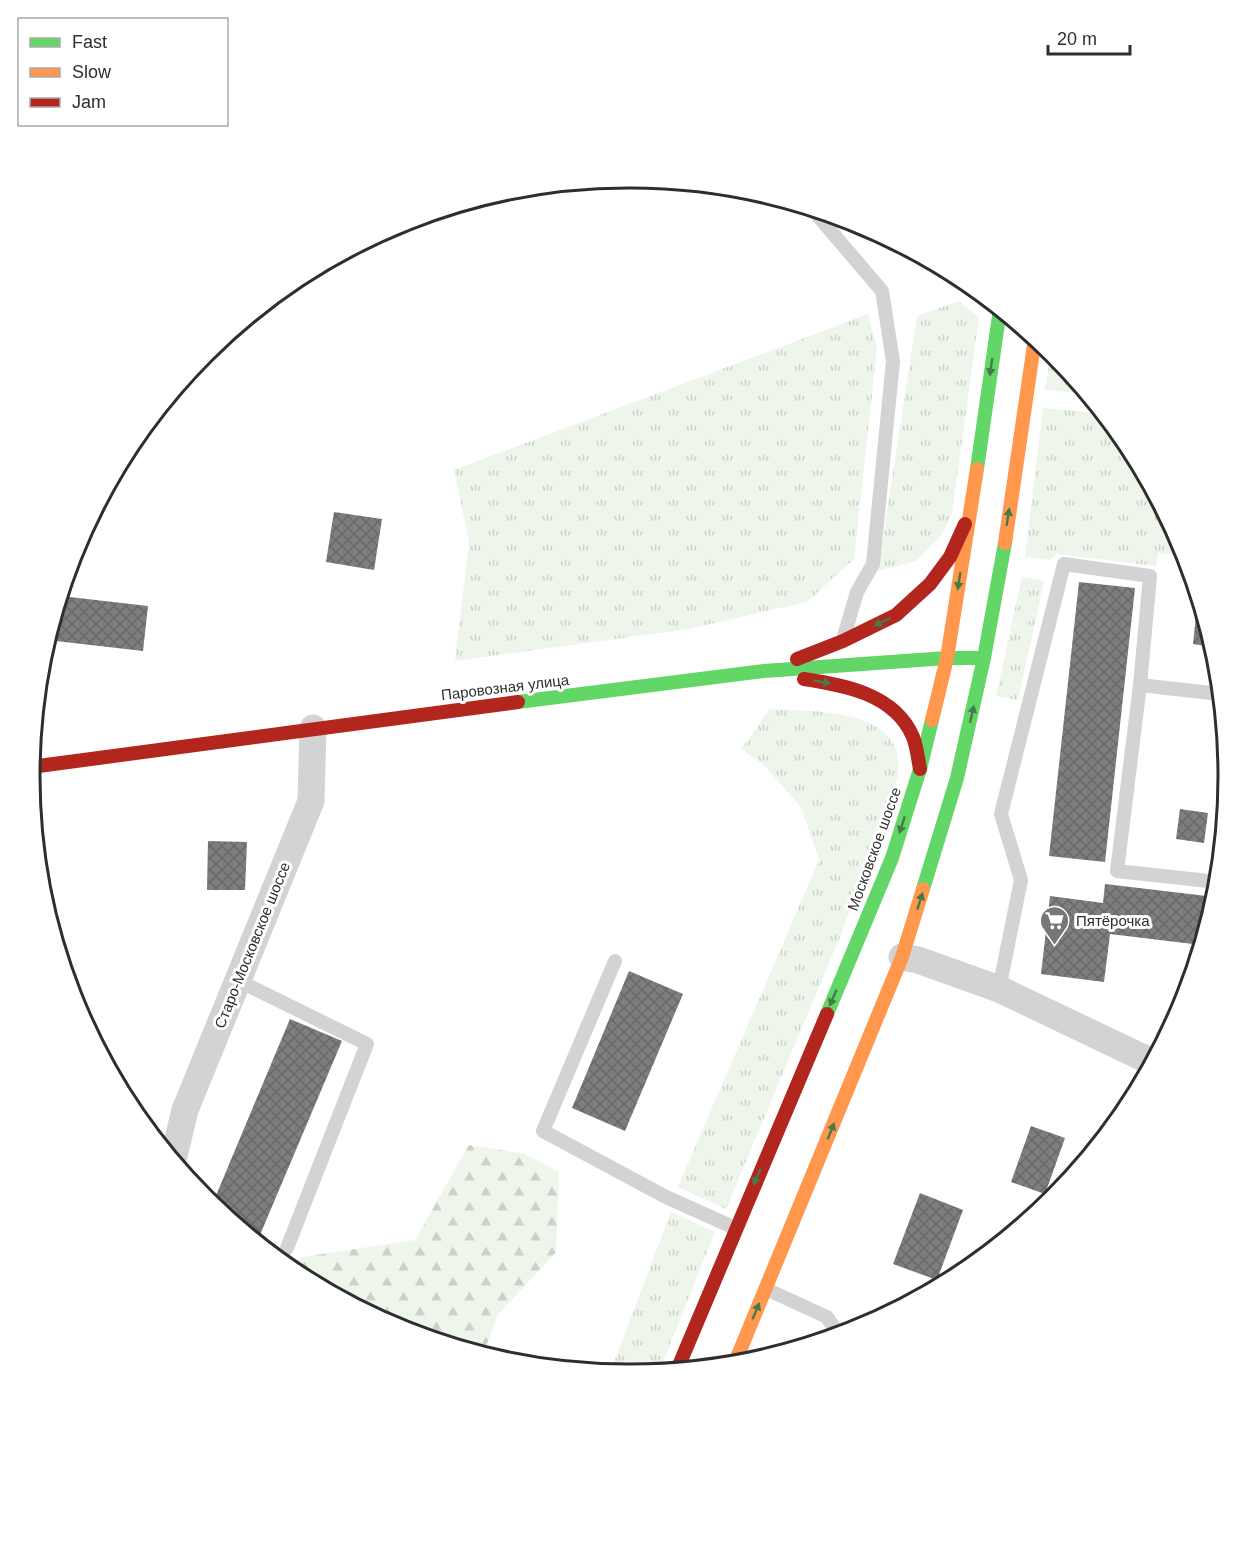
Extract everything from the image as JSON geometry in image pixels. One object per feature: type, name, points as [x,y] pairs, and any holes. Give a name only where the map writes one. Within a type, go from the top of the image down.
[{"type":"main road","name":"Московское шоссе","points":[[680,1362],[892,858],[920,769],[947,658],[999,319]]},
{"type":"main road","points":[[739,1354],[902,957],[957,778],[1000,574],[1033,349]]},
{"type":"main road","points":[[764,671],[843,641],[897,615],[930,584],[950,557],[970,514]]},
{"type":"main road","name":"Паровозная улица","points":[[41,766],[313,728],[764,671],[947,658],[984,658]]},
{"type":"main road","points":[[764,671],[842,686],[877,698],[899,717],[914,737],[920,769]]},
{"type":"street","name":"Старо-Московское шоссе","points":[[175,1150],[185,1110],[311,801],[313,728]]},
{"type":"street","points":[[902,957],[918,960],[999,990],[1145,1059]]},
{"type":"lane","points":[[822,220],[882,291],[893,361],[873,564],[857,592],[843,641]]},
{"type":"lane","points":[[999,990],[1021,880],[1001,813],[1064,564],[1150,576],[1140,685],[1117,871],[1208,881]]},
{"type":"lane","points":[[1140,685],[1211,693]]},
{"type":"lane","points":[[615,961],[543,1131],[666,1197],[735,1228]]},
{"type":"lane","points":[[237,981],[367,1044],[287,1248]]},
{"type":"lane","points":[[766,1289],[827,1317],[833,1327]]},
{"type":"green space","points":[[959,301],[979,318],[952,513],[941,536],[916,561],[878,571],[917,316]]},
{"type":"green space","points":[[868,314],[877,349],[854,559],[807,602],[689,629],[455,661],[469,542],[454,470]]},
{"type":"green space","points":[[1049,364],[1075,393],[1045,390]]},
{"type":"green space","points":[[1043,408],[1091,412],[1139,482],[1174,555],[1158,553],[1156,566],[1057,554],[1049,560],[1025,557]]},
{"type":"green space","points":[[1022,577],[1044,581],[1018,700],[996,696]]},
{"type":"green space","points":[[770,709],[843,715],[877,727],[890,738],[897,753],[898,776],[842,932],[726,1209],[678,1187],[819,860],[801,807],[763,764],[741,749]]},
{"type":"green space","points":[[469,1145],[525,1154],[559,1172],[556,1252],[497,1316],[486,1346],[404,1320],[335,1286],[296,1261],[302,1257],[415,1240]]},
{"type":"green space","points":[[671,1212],[715,1232],[663,1363],[614,1364]]},
{"type":"building","points":[[334,512],[382,519],[374,570],[326,562]]},
{"type":"building","points":[[1079,582],[1135,588],[1105,862],[1049,856]]},
{"type":"building","points":[[69,597],[148,606],[143,651],[57,641]]},
{"type":"building","points":[[1196,619],[1202,645],[1193,644]]},
{"type":"building","points":[[1180,809],[1208,813],[1204,843],[1176,839]]},
{"type":"building","points":[[208,841],[247,842],[245,890],[207,890]]},
{"type":"building","points":[[1105,884],[1205,896],[1192,944],[1110,934],[1104,982],[1041,974],[1050,896],[1103,903]]},
{"type":"building","points":[[629,971],[683,994],[625,1131],[572,1108]]},
{"type":"building","points":[[290,1019],[342,1041],[260,1234],[216,1195]]},
{"type":"building","points":[[1031,1126],[1065,1138],[1043,1193],[1011,1182]]},
{"type":"building","points":[[920,1193],[963,1210],[938,1276],[934,1279],[893,1264]]},
{"type":"traffic: fast","points":[[977,469],[999,319]]},
{"type":"traffic: fast","points":[[923,889],[957,778],[984,658],[1005,543]]},
{"type":"traffic: fast","points":[[518,702],[764,671],[947,658],[984,658]]},
{"type":"traffic: fast","points":[[827,1014],[892,858],[920,769],[932,720]]},
{"type":"traffic: slow","points":[[1005,543],[1033,349]]},
{"type":"traffic: slow","points":[[932,720],[947,658],[977,469]]},
{"type":"traffic: slow","points":[[739,1354],[902,957],[923,889]]},
{"type":"traffic: jam","points":[[797,659],[843,641],[896,615],[930,584],[950,557],[965,524]]},
{"type":"traffic: jam","points":[[804,679],[867,694],[894,711],[905,722],[913,737],[920,769]]},
{"type":"traffic: jam","points":[[41,766],[518,702]]},
{"type":"traffic: jam","points":[[681,1362],[827,1014]]},
{"type":"place","name":"Пятёрочка","points":[[1055,946]]}]
